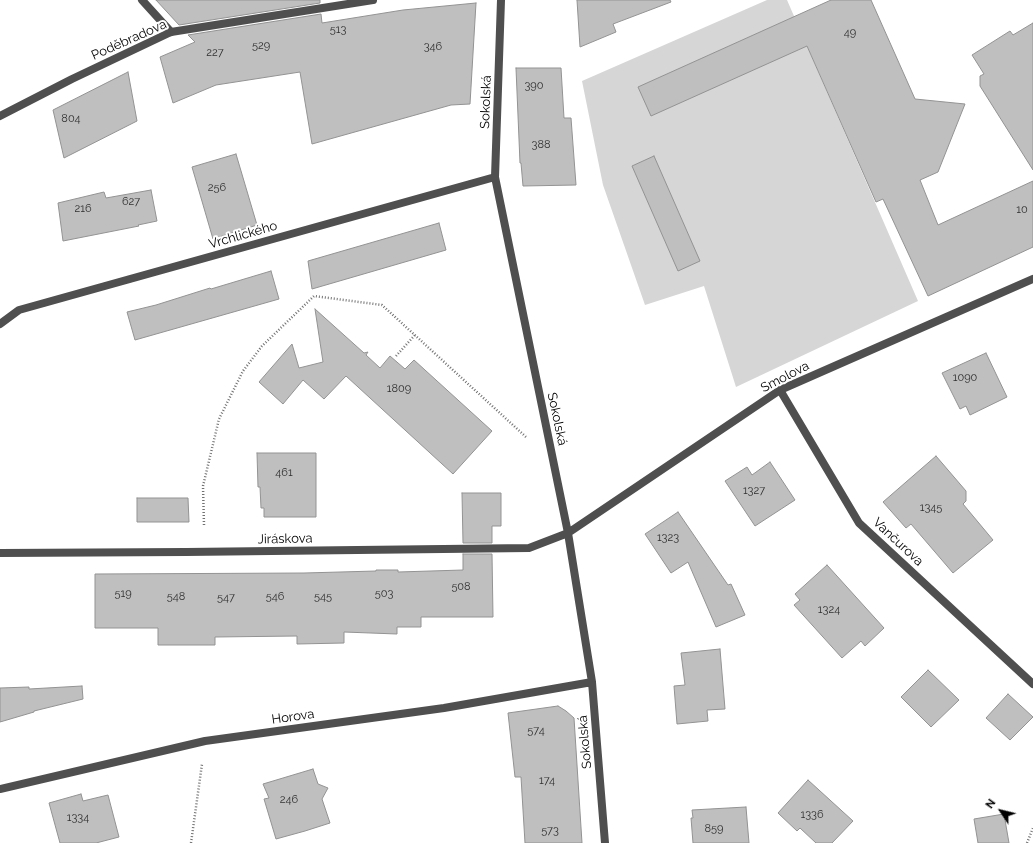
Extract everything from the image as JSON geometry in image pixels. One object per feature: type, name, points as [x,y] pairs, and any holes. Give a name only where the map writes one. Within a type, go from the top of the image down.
[{"type":"street","points":[[142,0],[170,32]]},
{"type":"street","name":"Poděbradova","points":[[0,116],[72,79],[170,32],[372,0]]},
{"type":"street","name":"Sokolská","points":[[501,0],[495,177],[568,533],[592,682],[605,843]]},
{"type":"street","name":"Vrchlického","points":[[0,324],[19,310],[495,177]]},
{"type":"street","name":"Smolova","points":[[568,533],[780,390],[1033,279]]},
{"type":"street","name":"Vančurova","points":[[780,390],[859,523],[1033,684]]},
{"type":"street","name":"Jiráskova","points":[[0,553],[529,548],[568,533]]},
{"type":"street","name":"Horova","points":[[0,789],[205,741],[444,708],[592,682]]},
{"type":"path","points":[[204,524],[203,486],[219,420],[243,372],[262,346],[314,296],[382,305],[526,438]]},
{"type":"path","points":[[396,356],[415,335]]},
{"type":"path","points":[[191,843],[205,741]]},
{"type":"path","points":[[1027,843],[1033,828]]},
{"type":"shaded area","points":[[767,0],[787,0],[918,301],[736,387],[704,286],[645,305],[603,185],[582,81]]},
{"type":"building","points":[[156,0],[320,0],[320,3],[179,25]]},
{"type":"building","points":[[577,0],[670,0],[671,2],[613,24],[616,32],[580,47]]},
{"type":"building","points":[[831,0],[871,0],[915,99],[965,104],[938,172],[920,180],[938,225],[1033,181],[1033,247],[928,296],[883,199],[876,202],[807,46],[651,116],[638,87]]},
{"type":"building","points":[[476,3],[470,104],[451,105],[312,144],[300,72],[216,85],[173,103],[160,57],[195,42],[188,35],[321,14],[322,23],[403,10]]},
{"type":"building","points":[[1033,23],[1033,170],[980,86],[980,76],[984,74],[972,55],[1010,31],[1013,35]]},
{"type":"building","points":[[516,68],[561,68],[564,118],[571,118],[576,185],[523,186],[520,163]]},
{"type":"building","points":[[128,72],[137,121],[64,158],[53,110]]},
{"type":"building","points":[[236,154],[257,225],[213,239],[192,167]]},
{"type":"building","points":[[654,156],[700,261],[678,271],[632,166]]},
{"type":"building","points":[[151,190],[157,221],[63,241],[58,203],[104,192],[106,198]]},
{"type":"building","points":[[439,223],[446,250],[312,289],[308,261]]},
{"type":"building","points":[[271,271],[279,299],[135,340],[127,312],[156,305]]},
{"type":"building","points":[[315,309],[364,353],[368,352],[366,355],[380,368],[390,356],[405,369],[414,360],[492,431],[453,474],[346,376],[324,399],[303,380],[283,404],[259,382],[292,344],[299,368],[323,362]]},
{"type":"building","points":[[986,353],[1007,397],[970,415],[966,406],[960,409],[942,373]]},
{"type":"building","points":[[257,453],[316,453],[316,517],[264,517],[264,508],[261,508],[260,487],[258,487]]},
{"type":"building","points":[[936,456],[966,491],[966,501],[963,504],[993,540],[953,573],[911,524],[906,528],[883,502]]},
{"type":"building","points":[[770,462],[795,500],[755,526],[725,481],[747,467],[752,475]]},
{"type":"building","points":[[462,493],[501,493],[501,526],[492,526],[492,543],[463,543]]},
{"type":"building","points":[[137,498],[188,498],[189,522],[137,522]]},
{"type":"building","points":[[678,512],[728,585],[731,584],[745,615],[716,627],[688,562],[671,573],[645,534]]},
{"type":"building","points":[[463,554],[492,554],[493,617],[421,617],[421,627],[397,627],[397,634],[344,632],[344,643],[297,644],[297,636],[215,637],[215,645],[158,645],[158,628],[95,628],[95,574],[304,573],[376,570],[398,570],[398,572],[463,570]]},
{"type":"building","points":[[827,565],[884,628],[865,646],[861,641],[842,658],[794,605],[800,600],[795,594]]},
{"type":"building","points":[[720,649],[725,709],[707,710],[708,721],[677,724],[674,686],[685,685],[681,653]]},
{"type":"building","points":[[928,670],[959,700],[931,727],[901,697]]},
{"type":"building","points":[[82,686],[83,699],[34,711],[0,722],[0,688],[29,687],[29,689]]},
{"type":"building","points":[[1008,694],[1033,717],[1010,740],[986,718]]},
{"type":"building","points":[[558,706],[574,718],[582,843],[525,843],[521,777],[515,777],[508,713]]},
{"type":"building","points":[[313,769],[318,784],[328,788],[322,799],[330,823],[276,839],[264,799],[269,798],[263,784]]},
{"type":"building","points":[[808,780],[853,821],[832,843],[816,843],[800,828],[797,831],[778,813]]},
{"type":"building","points":[[81,794],[83,801],[108,795],[119,837],[96,843],[60,843],[49,803]]},
{"type":"building","points":[[746,807],[749,843],[693,843],[691,818],[693,818],[692,810]]},
{"type":"building","points":[[1004,814],[1009,843],[978,843],[974,819]]}]
